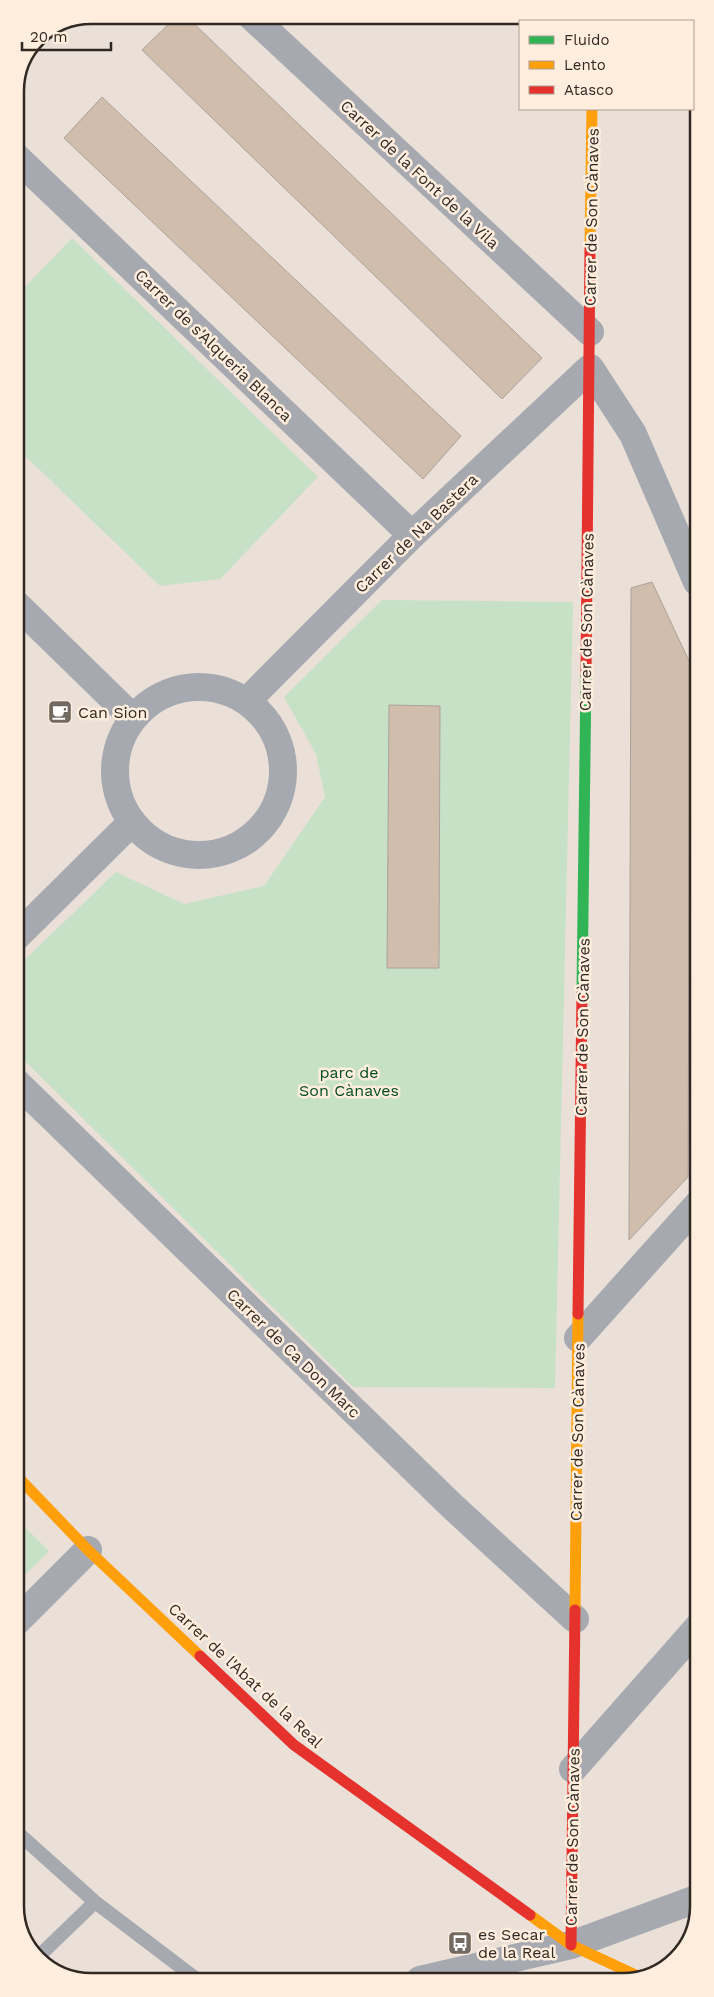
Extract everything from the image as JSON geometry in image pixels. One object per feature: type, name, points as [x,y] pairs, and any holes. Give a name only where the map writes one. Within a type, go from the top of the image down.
[{"type":"street","name":"Carrer de la Font de la Vila","points":[[260,24],[590,332]]},
{"type":"street","name":"Carrer de Son Cànaves","points":[[571,1945],[592,110]]},
{"type":"street","name":"Carrer de s'Alqueria Blanca","points":[[24,165],[412,535]]},
{"type":"street","name":"Carrer de Na Bastera","points":[[246,701],[412,535],[590,368]]},
{"type":"street","points":[[590,368],[633,434],[690,566]]},
{"type":"street","points":[[24,612],[133,718]]},
{"type":"street","points":[[199,686],[224,690],[246,701],[268,722],[280,748],[284,777],[276,805],[260,830],[237,847],[209,855],[180,853],[153,841],[132,822],[119,797],[115,769],[120,742],[133,718],[152,701],[174,690],[199,686]]},
{"type":"street","points":[[24,929],[132,822]]},
{"type":"street","name":"Carrer de Ca Don Marc","points":[[24,1091],[452,1506],[575,1619]]},
{"type":"street","points":[[578,1338],[690,1213]]},
{"type":"street","name":"Carrer de l'Abat de la Real","points":[[24,1483],[88,1550],[294,1745],[571,1945],[631,1973]]},
{"type":"street","points":[[24,1614],[88,1550]]},
{"type":"street","points":[[573,1769],[690,1636]]},
{"type":"street","points":[[450,1973],[571,1945],[690,1901]]},
{"type":"lane","points":[[24,1838],[96,1902],[189,1973]]},
{"type":"lane","points":[[42,1953],[96,1902]]},
{"type":"green space","points":[[72,238],[318,477],[220,579],[160,586],[24,455],[24,288]]},
{"type":"green space","name":"parc de Son Cànaves","points":[[382,600],[573,602],[555,1388],[353,1387],[24,1060],[24,960],[116,872],[184,904],[264,886],[325,797],[316,754],[284,697]]},
{"type":"green space","points":[[24,1526],[49,1551],[24,1576]]},
{"type":"building","points":[[169,24],[194,24],[542,358],[502,399],[142,50]]},
{"type":"building","points":[[102,97],[461,436],[423,479],[64,138]]},
{"type":"building","points":[[652,582],[690,663],[688,1177],[629,1240],[631,588]]},
{"type":"building","points":[[389,705],[440,706],[439,968],[387,968]]},
{"type":"traffic: fast","points":[[582,992],[586,675]]},
{"type":"traffic: slow","points":[[590,247],[592,110]]},
{"type":"traffic: slow","points":[[575,1610],[578,1314]]},
{"type":"traffic: slow","points":[[24,1483],[88,1550],[200,1656]]},
{"type":"traffic: slow","points":[[530,1915],[571,1945],[631,1973]]},
{"type":"traffic: jam","points":[[586,675],[590,247]]},
{"type":"traffic: jam","points":[[578,1314],[582,992]]},
{"type":"traffic: jam","points":[[571,1945],[575,1610]]},
{"type":"traffic: jam","points":[[200,1656],[294,1745],[530,1915]]},
{"type":"place","name":"Can Sion","points":[[60,712]]},
{"type":"place","name":"es Secar de la Real","points":[[460,1943]]}]
